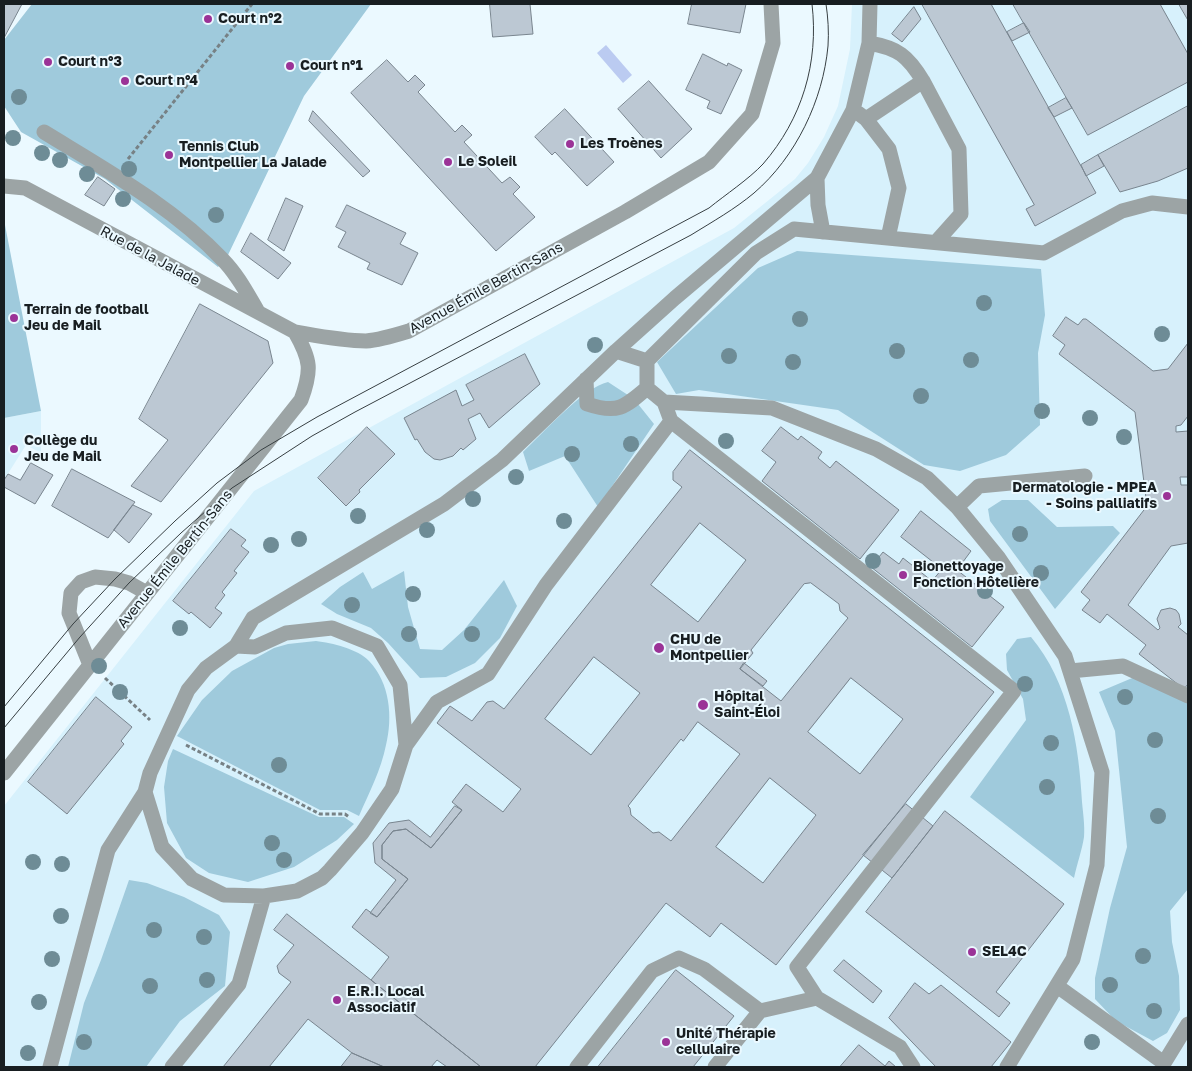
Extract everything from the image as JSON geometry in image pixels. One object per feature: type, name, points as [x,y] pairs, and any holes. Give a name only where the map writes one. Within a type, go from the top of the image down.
[{"type":"street","name":"Avenue Émile Bertin-Sans","points":[[295,332],[368,341],[409,331],[625,212],[709,162],[752,114],[773,43],[771,4]]},
{"type":"street","points":[[50,1067],[108,850],[145,792],[150,773],[188,690],[206,668],[236,646],[253,618],[444,504],[502,460],[586,379],[675,298],[816,178],[853,110],[869,43],[870,4]]},
{"type":"street","points":[[869,43],[886,46],[902,53],[923,82],[959,149],[961,214],[936,242]]},
{"type":"street","points":[[866,119],[923,82]]},
{"type":"street","points":[[853,110],[866,119],[889,149],[899,188],[888,238]]},
{"type":"street","points":[[44,132],[115,175],[171,214],[197,235],[224,260],[258,311]]},
{"type":"street","points":[[816,178],[823,232]]},
{"type":"street","name":"Rue de la Jalade","points":[[4,186],[25,188],[295,332]]},
{"type":"street","points":[[586,379],[587,404],[604,410],[628,405],[647,388],[647,361],[756,253],[794,229],[1044,253],[1122,211],[1152,203],[1188,207]]},
{"type":"street","name":"Avenue Émile Bertin-Sans","points":[[4,774],[301,400],[308,379],[308,362],[305,350],[295,332]]},
{"type":"street","points":[[616,351],[647,361]]},
{"type":"street","points":[[647,388],[664,402],[671,420],[1014,692],[797,967],[816,998],[900,1048],[913,1067]]},
{"type":"street","points":[[664,402],[772,408],[876,449],[927,478],[957,507],[998,557],[1065,656],[1102,772],[1097,865],[1073,959],[1007,1067]]},
{"type":"street","points":[[145,792],[162,847],[192,879],[224,895],[264,896],[297,891],[322,878],[365,829],[392,789],[406,745],[437,702],[488,674],[546,585],[671,420]]},
{"type":"street","points":[[957,507],[979,486],[1084,476]]},
{"type":"street","points":[[90,665],[69,613],[70,593],[81,582],[94,577],[115,579],[129,583],[147,593]]},
{"type":"street","points":[[236,646],[255,647],[286,633],[332,628],[377,646],[400,685],[406,745]]},
{"type":"street","points":[[1070,671],[1123,666],[1188,696]]},
{"type":"street","points":[[172,1067],[239,984],[264,896]]},
{"type":"street","points":[[577,1067],[652,971],[679,958],[704,969],[760,1011]]},
{"type":"street","points":[[1057,986],[1164,1063],[1188,1024]]},
{"type":"street","points":[[716,1067],[760,1011],[816,998]]},
{"type":"path","points":[[115,175],[252,4]]},
{"type":"path","points":[[90,665],[167,735],[320,814],[345,814],[365,829]]},
{"type":"shaded area","name":"Tennis Club Montpellier La Jalade","points":[[32,4],[371,4],[304,96],[228,255],[218,267],[105,179],[21,132],[4,106],[4,40]]},
{"type":"shaded area","name":"CHU de Montpellier","points":[[852,4],[1188,4],[1188,1067],[4,1067],[4,806],[254,491],[734,228],[795,179],[808,163],[824,137],[838,106],[850,49]]},
{"type":"shaded area","points":[[606,45],[632,75],[623,83],[597,53]]},
{"type":"shaded area","name":"Terrain de football Jeu de Mail","points":[[4,225],[41,411],[4,418]]},
{"type":"shaded area","points":[[797,251],[1041,269],[1045,315],[1038,353],[1040,425],[1006,455],[960,471],[924,465],[838,410],[699,390],[676,394],[657,362],[758,268]]},
{"type":"shaded area","points":[[608,382],[634,399],[654,424],[598,507],[565,456],[529,471],[523,452],[576,402],[598,386]]},
{"type":"shaded area","name":"Collège du Jeu de Mail","points":[[41,411],[41,453],[26,445],[4,480],[4,418]]},
{"type":"shaded area","points":[[1002,500],[1028,500],[1057,527],[1113,526],[1120,533],[1055,609],[990,521],[988,509]]},
{"type":"shaded area","points":[[404,571],[408,607],[420,649],[442,650],[464,630],[504,580],[517,606],[500,638],[475,663],[446,677],[420,678],[388,643],[371,628],[337,614],[321,604],[340,587],[363,572],[372,589]]},
{"type":"shaded area","points":[[1031,637],[1055,674],[1070,715],[1075,737],[1081,780],[1084,837],[1074,878],[970,797],[1026,720],[1023,699],[1007,670],[1006,654],[1017,639]]},
{"type":"shaded area","points":[[316,641],[344,647],[358,653],[369,661],[382,679],[388,701],[389,723],[384,754],[359,816],[347,810],[320,810],[177,736],[202,700],[232,671],[274,648],[288,644]]},
{"type":"shaded area","points":[[1137,676],[1188,701],[1188,889],[1170,911],[1172,942],[1179,976],[1180,1010],[1167,1033],[1153,1041],[1116,1021],[1095,999],[1095,978],[1110,908],[1127,847],[1115,731],[1099,692]]},
{"type":"shaded area","points":[[173,749],[319,817],[344,817],[354,824],[337,840],[294,867],[248,882],[209,873],[186,858],[167,823],[164,787],[168,761]]},
{"type":"shaded area","points":[[129,880],[147,883],[184,897],[219,915],[230,932],[225,986],[180,1021],[146,1067],[68,1067],[84,1003]]},
{"type":"building","points":[[4,4],[22,4],[4,38]]},
{"type":"building","points":[[490,4],[530,4],[533,34],[493,37]]},
{"type":"building","points":[[692,4],[746,4],[740,33],[688,24]]},
{"type":"building","points":[[922,4],[991,4],[1096,193],[1035,226],[1026,209],[1034,205]]},
{"type":"building","points":[[1013,4],[1160,4],[1188,54],[1188,82],[1088,135]]},
{"type":"building","points":[[1179,4],[1188,4],[1188,20]]},
{"type":"building","points":[[914,7],[921,19],[902,42],[892,34]]},
{"type":"building","points":[[1024,23],[1030,32],[1012,41],[1007,32]]},
{"type":"building","points":[[703,54],[727,66],[728,63],[742,70],[721,114],[707,108],[710,101],[686,90]]},
{"type":"building","name":"Le Soleil","points":[[387,60],[408,82],[415,75],[425,85],[418,92],[455,132],[462,125],[472,135],[464,142],[502,183],[510,177],[520,187],[513,194],[535,217],[496,251],[351,93]]},
{"type":"building","points":[[649,81],[692,129],[661,158],[618,109]]},
{"type":"building","points":[[1066,98],[1072,108],[1054,117],[1048,108]]},
{"type":"building","points":[[1188,106],[1188,168],[1158,181],[1120,192],[1098,155]]},
{"type":"building","name":"Les Troènes","points":[[565,109],[614,162],[587,186],[555,152],[552,155],[535,137]]},
{"type":"building","points":[[313,111],[370,171],[363,177],[309,121]]},
{"type":"building","points":[[1098,155],[1104,166],[1086,176],[1081,165]]},
{"type":"building","points":[[98,177],[115,189],[104,206],[85,195]]},
{"type":"building","points":[[286,198],[303,206],[284,251],[268,240]]},
{"type":"building","points":[[347,205],[406,233],[400,244],[418,253],[402,285],[367,269],[370,263],[338,247],[346,232],[336,227]]},
{"type":"building","points":[[251,233],[291,263],[278,279],[241,252]]},
{"type":"building","points":[[200,304],[268,341],[273,363],[161,502],[131,486],[168,440],[139,419]]},
{"type":"building","name":"Dermatologie - MPEA - Soins palliatifs","points":[[1066,317],[1078,325],[1083,319],[1086,319],[1153,371],[1168,369],[1188,343],[1188,416],[1181,425],[1176,426],[1176,432],[1188,431],[1188,477],[1180,477],[1181,485],[1188,485],[1188,543],[1171,546],[1128,605],[1158,630],[1160,628],[1157,619],[1161,610],[1170,608],[1176,610],[1179,614],[1181,624],[1178,627],[1188,635],[1188,684],[1184,689],[1139,654],[1146,645],[1107,614],[1100,623],[1082,610],[1090,600],[1081,592],[1147,506],[1135,412],[1059,354],[1065,345],[1053,336]]},
{"type":"building","points":[[525,354],[540,384],[489,428],[480,413],[468,419],[476,439],[463,450],[461,448],[453,456],[440,460],[434,459],[425,452],[417,439],[415,440],[404,418],[456,390],[462,406],[474,400],[466,385]]},
{"type":"building","points":[[367,427],[395,454],[359,490],[360,492],[346,506],[318,478]]},
{"type":"building","points":[[781,427],[798,440],[801,436],[822,452],[818,458],[830,468],[836,461],[899,510],[860,559],[762,481],[776,462],[762,451]]},
{"type":"building","points":[[690,450],[994,692],[776,965],[721,923],[710,937],[666,903],[535,1067],[481,1067],[371,980],[389,957],[352,927],[366,909],[377,917],[408,879],[382,859],[382,845],[393,831],[406,829],[431,848],[462,810],[452,802],[466,784],[503,812],[521,789],[437,723],[450,706],[472,721],[487,702],[493,701],[504,709],[682,487],[673,480],[673,472]],"holes":[[[700,523],[746,560],[698,622],[651,585]],[[811,583],[839,604],[840,611],[848,618],[781,701],[740,669],[753,653],[751,650],[804,584]],[[594,657],[640,693],[591,755],[545,719]],[[851,678],[903,719],[860,774],[808,732]],[[698,722],[740,754],[671,841],[659,832],[653,833],[631,815],[628,806],[681,739],[683,741]],[[770,778],[816,815],[763,883],[716,847]]]},
{"type":"building","points":[[31,463],[53,475],[35,504],[4,487],[4,480],[8,474],[20,480]]},
{"type":"building","points":[[72,469],[135,502],[108,538],[52,506]]},
{"type":"building","points":[[133,505],[152,514],[129,543],[114,530]]},
{"type":"building","name":"Bionettoyage Fonction Hôtelière","points":[[921,511],[971,551],[957,570],[1004,607],[972,647],[871,567],[883,552],[899,564],[903,558],[932,581],[942,569],[901,537]]},
{"type":"building","points":[[231,529],[246,540],[241,546],[249,552],[234,571],[237,573],[222,592],[225,595],[215,608],[222,613],[210,628],[191,612],[189,614],[173,601]]},
{"type":"building","points":[[744,663],[767,681],[763,686],[740,669]]},
{"type":"building","points":[[96,697],[132,727],[121,741],[124,744],[67,814],[28,782]]},
{"type":"building","points":[[906,804],[933,826],[892,878],[863,855]]},
{"type":"building","points":[[455,806],[462,810],[431,848],[406,829],[393,831],[382,845],[382,859],[408,879],[377,917],[370,913],[396,880],[375,863],[373,843],[389,823],[409,820],[430,837]]},
{"type":"building","name":"SEL4C","points":[[945,811],[1064,904],[996,992],[1010,1003],[999,1017],[866,912]]},
{"type":"building","name":"E.R.I. Local Associatif","points":[[287,914],[481,1067],[447,1067],[437,1060],[431,1067],[384,1067],[352,1053],[308,1019],[269,1067],[223,1067],[291,982],[279,973],[277,966],[294,945],[274,930]]},
{"type":"building","points":[[844,960],[882,991],[873,1003],[834,971]]},
{"type":"building","name":"Unité Thérapie cellulaire","points":[[676,970],[734,1016],[693,1067],[598,1067]]},
{"type":"building","points":[[915,983],[929,994],[941,985],[1011,1042],[991,1067],[936,1067],[889,1018]]},
{"type":"building","points":[[859,1045],[885,1066],[889,1061],[896,1067],[840,1067]]},
{"type":"building","points":[[352,1053],[384,1067],[341,1067]]},
{"type":"tram line","points":[[4,707],[73,624],[115,579],[217,483],[261,450],[317,417],[709,208],[751,175],[777,147],[788,128],[805,89],[813,48],[812,4]]},
{"type":"tram line","points":[[4,728],[80,637],[129,583],[232,488],[312,436],[691,235],[754,193],[769,179],[795,145],[813,107],[820,87],[828,46],[826,4]]},
{"type":"place","name":"Court n°2","points":[[208,19]]},
{"type":"place","name":"Court n°3","points":[[48,62]]},
{"type":"place","name":"Court n°1","points":[[290,66]]},
{"type":"place","name":"Court n°4","points":[[125,81]]},
{"type":"place","name":"Les Troènes","points":[[570,144]]},
{"type":"place","name":"Tennis Club Montpellier La Jalade","points":[[169,155]]},
{"type":"place","name":"Le Soleil","points":[[448,162]]},
{"type":"place","name":"Terrain de football Jeu de Mail","points":[[14,318]]},
{"type":"place","name":"Collège du Jeu de Mail","points":[[14,449]]},
{"type":"place","name":"Dermatologie - MPEA - Soins palliatifs","points":[[1167,496]]},
{"type":"place","name":"Bionettoyage Fonction Hôtelière","points":[[903,575]]},
{"type":"place","name":"CHU de Montpellier","points":[[659,648]]},
{"type":"place","name":"Hôpital Saint-Éloi","points":[[703,705]]},
{"type":"place","name":"SEL4C","points":[[972,952]]},
{"type":"place","name":"E.R.I. Local Associatif","points":[[337,1000]]},
{"type":"place","name":"Unité Thérapie cellulaire","points":[[666,1042]]}]
